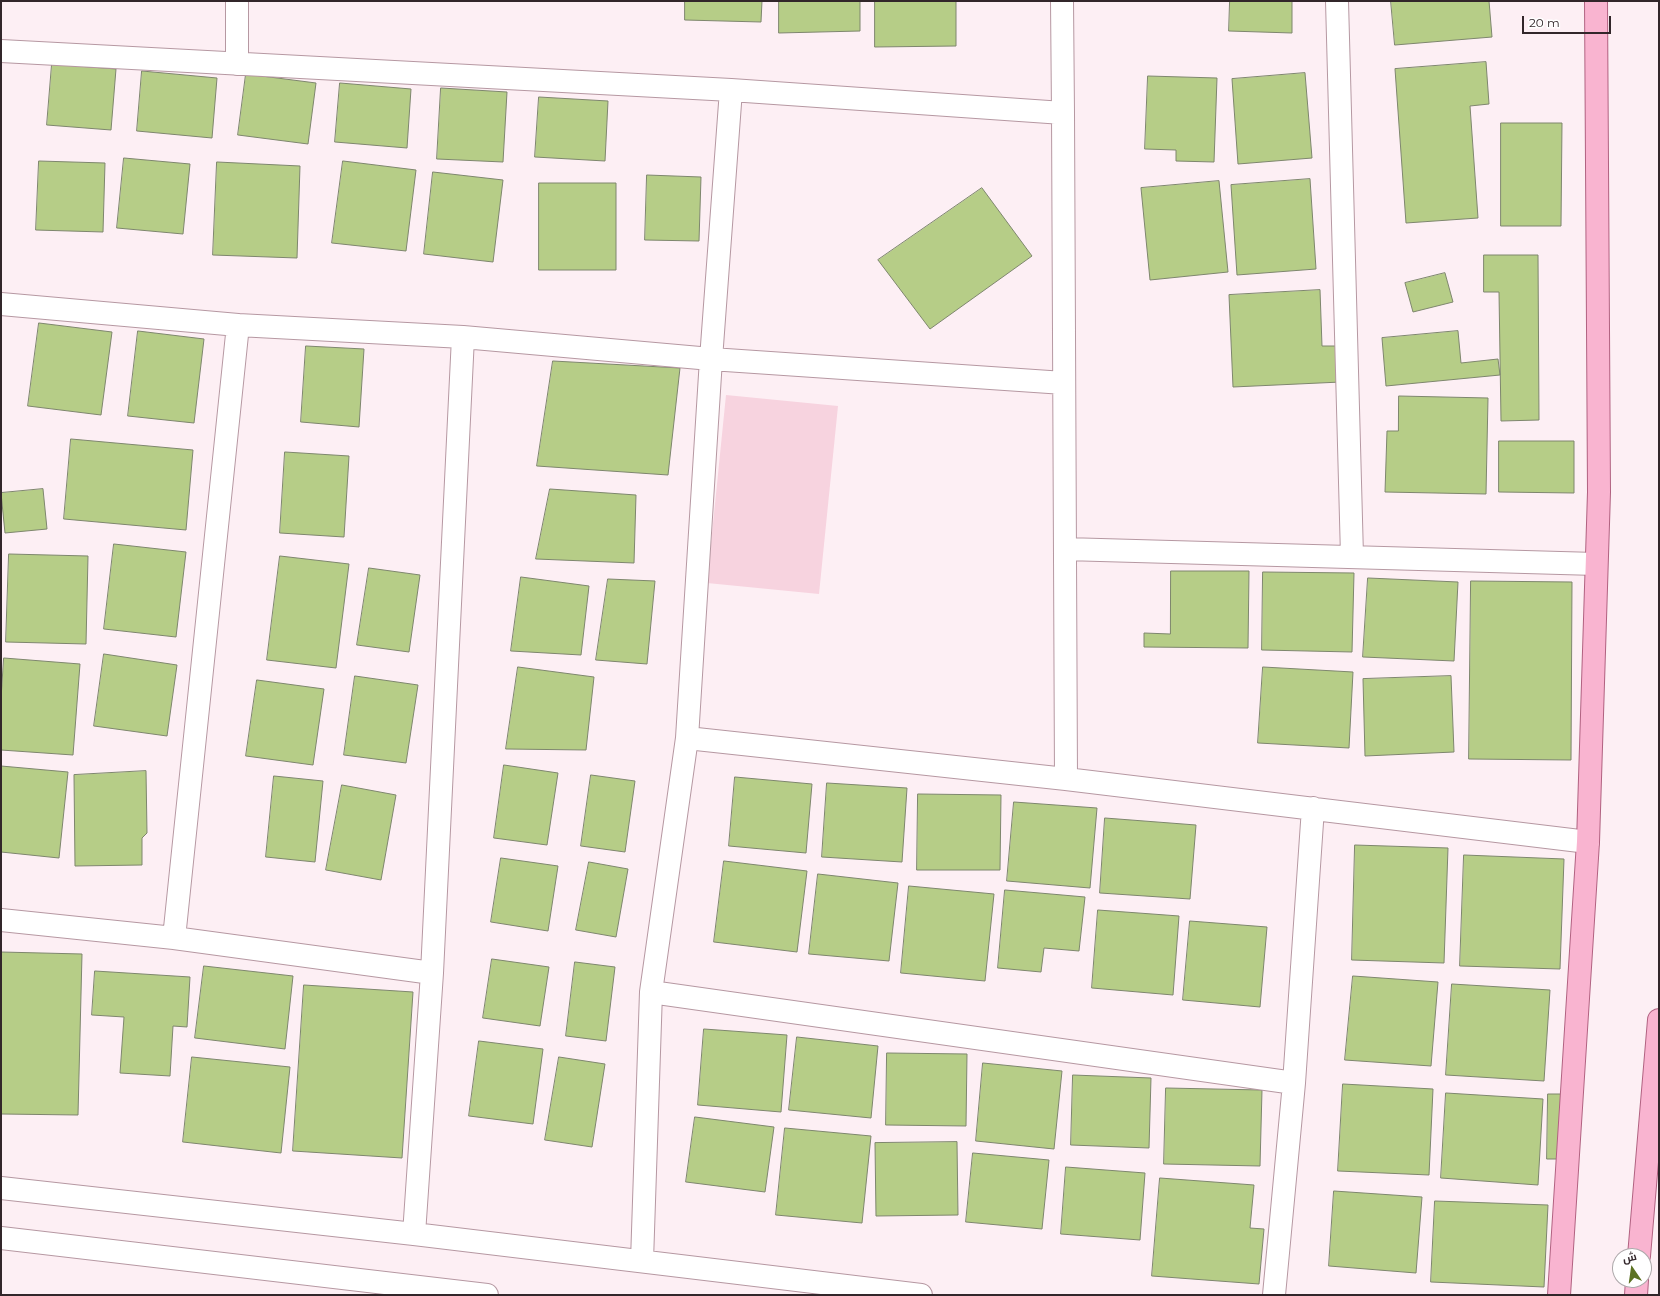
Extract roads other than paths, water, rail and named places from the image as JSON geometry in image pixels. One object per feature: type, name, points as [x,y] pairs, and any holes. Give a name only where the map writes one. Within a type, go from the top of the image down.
[{"type":"main road","points":[[1559,1295],[1588,842],[1599,484],[1596,1]]},
{"type":"main road","points":[[1640,1248],[1659,1020]]},
{"type":"street","points":[[237,1],[237,64]]},
{"type":"street","points":[[1062,1],[1066,779]]},
{"type":"street","points":[[1337,1],[1352,556]]},
{"type":"street","points":[[1,51],[731,90],[1063,113]]},
{"type":"street","points":[[642,1260],[651,992],[687,738],[711,359],[731,90]]},
{"type":"street","points":[[1,304],[238,325],[463,337],[711,359],[1064,383]]},
{"type":"street","points":[[174,938],[238,325]]},
{"type":"street","points":[[414,1234],[432,973],[463,337]]},
{"type":"street","points":[[1065,549],[1596,564]]},
{"type":"street","points":[[687,738],[1066,779],[1588,842]]},
{"type":"street","points":[[1274,1295],[1294,1083],[1313,808]]},
{"type":"street","points":[[1,920],[174,938],[432,973]]},
{"type":"street","points":[[651,992],[1294,1083]]},
{"type":"street","points":[[1,1188],[642,1260],[921,1295]]},
{"type":"street","points":[[1,1238],[487,1295]]}]
